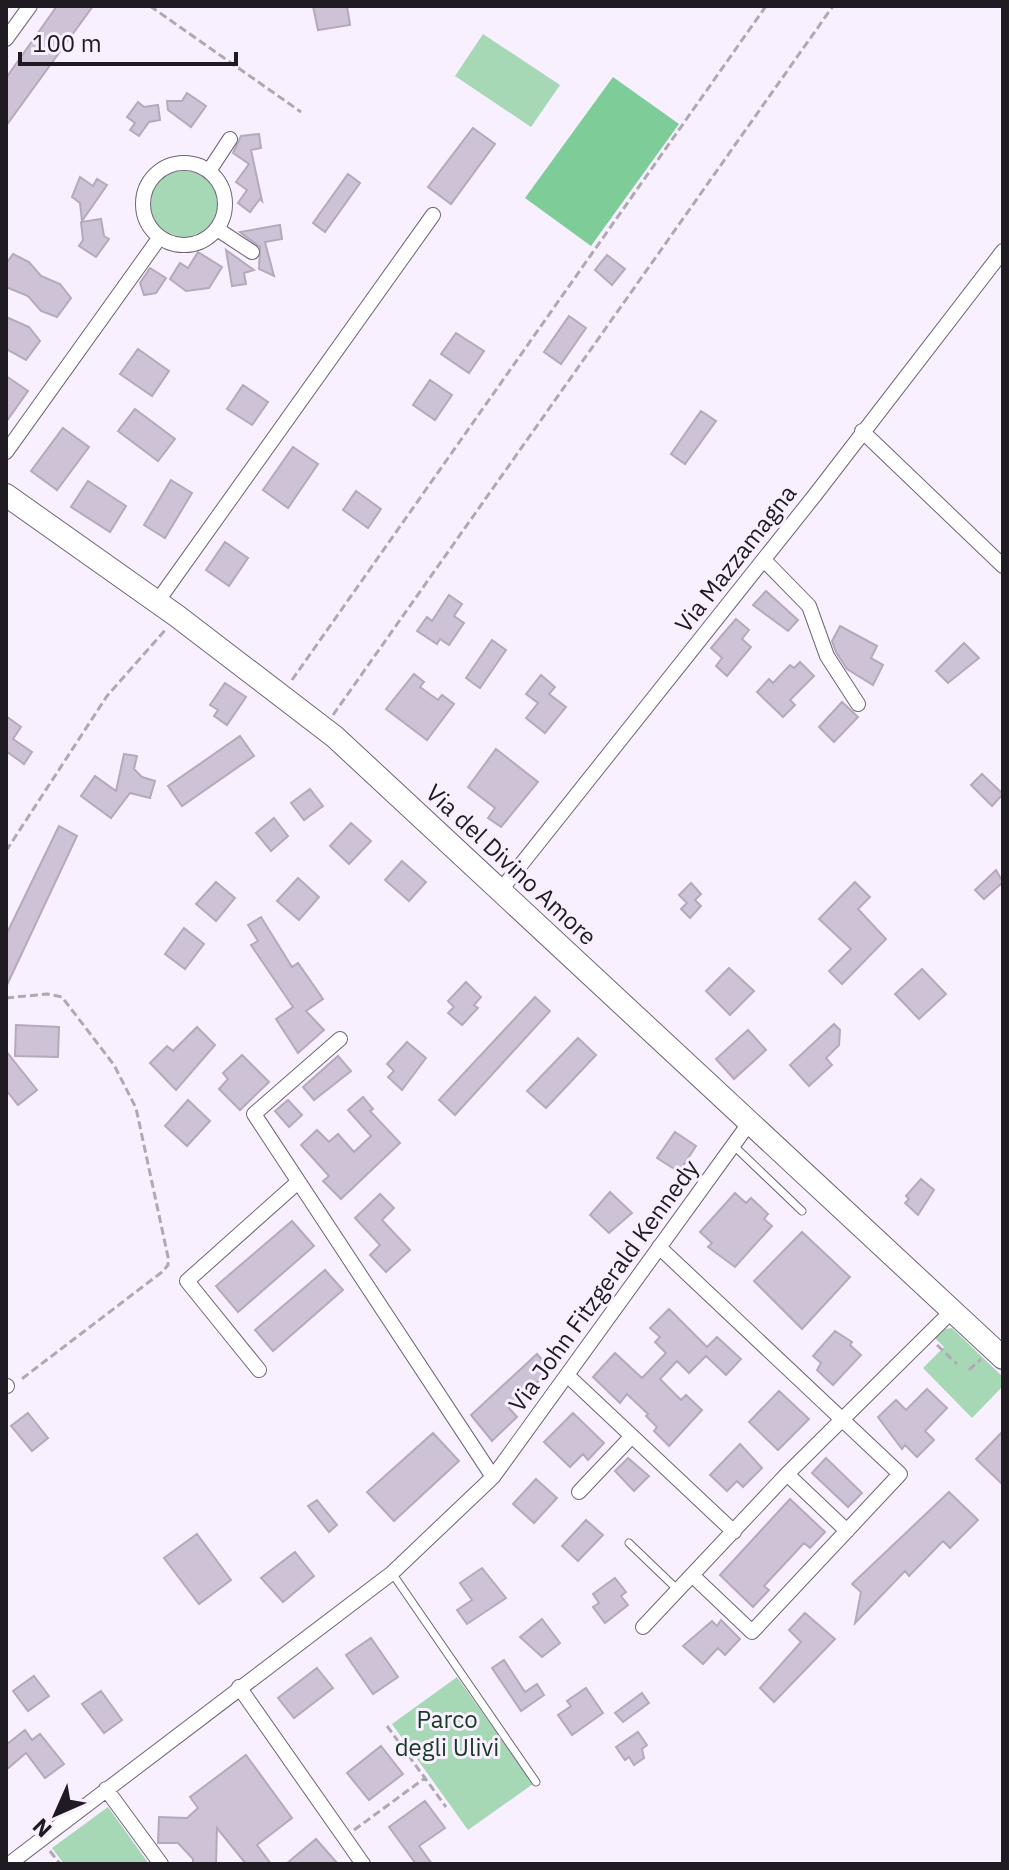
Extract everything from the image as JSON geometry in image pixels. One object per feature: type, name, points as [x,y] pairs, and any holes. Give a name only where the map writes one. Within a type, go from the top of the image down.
[{"type":"main road","name":"Via del Divino Amore","points":[[6,495],[177,616],[324,728],[1003,1358]]},
{"type":"street","points":[[6,39],[30,6]]},
{"type":"street","points":[[209,171],[230,139]]},
{"type":"street","points":[[182,163],[209,171],[223,192],[225,205],[217,229],[208,238],[184,245],[160,237],[144,213],[147,186],[156,174],[182,163]]},
{"type":"street","points":[[157,602],[433,215]]},
{"type":"street","points":[[217,229],[252,252]]},
{"type":"street","points":[[6,452],[160,237]]},
{"type":"street","name":"Via Mazzamagna","points":[[500,891],[764,560],[1003,251]]},
{"type":"street","points":[[862,431],[1003,566]]},
{"type":"street","points":[[764,560],[813,612],[827,656],[858,704]]},
{"type":"street","points":[[340,1039],[254,1114],[493,1477]]},
{"type":"street","name":"Via John Fitzgerald Kennedy","points":[[9,1864],[392,1573],[493,1477],[750,1122]]},
{"type":"street","points":[[259,1370],[187,1281],[298,1182]]},
{"type":"street","points":[[659,1247],[900,1474],[752,1632],[693,1576]]},
{"type":"street","points":[[643,1627],[787,1474],[952,1311]]},
{"type":"street","points":[[567,1375],[734,1532]]},
{"type":"street","points":[[579,1492],[632,1436]]},
{"type":"street","points":[[787,1474],[847,1531]]},
{"type":"street","points":[[239,1687],[363,1864]]},
{"type":"street","points":[[106,1789],[161,1864]]},
{"type":"lane","points":[[733,1145],[802,1211]]},
{"type":"lane","points":[[629,1543],[678,1590]]},
{"type":"lane","points":[[392,1573],[536,1782]]},
{"type":"path","points":[[150,6],[301,112]]},
{"type":"path","points":[[282,695],[766,6]]},
{"type":"path","points":[[324,728],[833,6]]},
{"type":"path","points":[[6,851],[107,696],[177,616]]},
{"type":"path","points":[[6,998],[47,994],[62,997],[74,1007],[114,1065],[136,1108],[168,1257],[168,1265],[162,1272],[9,1386]]},
{"type":"path","points":[[926,1335],[957,1364]]},
{"type":"path","points":[[387,1726],[446,1807]]},
{"type":"path","points":[[344,1837],[425,1778]]},
{"type":"green space","points":[[483,34],[560,85],[531,127],[455,76]]},
{"type":"green space","points":[[613,77],[679,124],[591,246],[525,198]]},
{"type":"green space","points":[[184,171],[208,181],[218,205],[208,229],[184,239],[160,229],[150,205],[160,181]]},
{"type":"green space","points":[[952,1328],[1003,1377],[1003,1386],[972,1418],[923,1368],[944,1347],[935,1338],[945,1329]]},
{"type":"green space","name":"Parco degli Ulivi","points":[[457,1677],[533,1784],[468,1830],[392,1724]]},
{"type":"green space","points":[[108,1807],[149,1864],[64,1864],[52,1848]]},
{"type":"building","points":[[57,6],[93,6],[6,126],[6,78]]},
{"type":"building","points":[[313,6],[347,6],[350,25],[318,30]]},
{"type":"building","points":[[187,93],[206,106],[191,127],[168,110],[167,101],[182,101]]},
{"type":"building","points":[[138,102],[144,107],[158,105],[160,120],[149,122],[139,136],[130,130],[135,123],[127,117]]},
{"type":"building","points":[[473,128],[495,144],[451,204],[428,187]]},
{"type":"building","points":[[259,134],[261,148],[251,150],[262,201],[260,199],[250,212],[238,203],[247,190],[236,182],[249,164],[233,153],[241,136]]},
{"type":"building","points":[[348,174],[360,183],[325,232],[313,223]]},
{"type":"building","points":[[80,177],[93,186],[97,179],[107,185],[82,221],[80,203],[72,197]]},
{"type":"building","points":[[101,219],[104,236],[109,239],[96,257],[79,246],[83,240],[81,222]]},
{"type":"building","points":[[280,225],[282,239],[265,242],[274,276],[259,269],[260,247],[240,232]]},
{"type":"building","points":[[226,250],[254,270],[244,273],[246,284],[232,286]]},
{"type":"building","points":[[198,252],[222,267],[209,288],[186,291],[170,279],[180,263],[188,268]]},
{"type":"building","points":[[13,254],[29,262],[41,276],[60,284],[71,298],[57,317],[41,311],[28,296],[6,287],[6,264]]},
{"type":"building","points":[[607,255],[625,269],[612,285],[595,270]]},
{"type":"building","points":[[150,268],[166,278],[156,293],[144,295],[140,283]]},
{"type":"building","points":[[569,316],[586,328],[561,364],[544,352]]},
{"type":"building","points":[[6,317],[29,327],[40,341],[26,360],[6,349]]},
{"type":"building","points":[[456,333],[484,351],[469,373],[441,354]]},
{"type":"building","points":[[138,349],[169,371],[152,396],[120,374]]},
{"type":"building","points":[[6,376],[28,391],[6,422]]},
{"type":"building","points":[[430,380],[452,395],[435,420],[413,405]]},
{"type":"building","points":[[243,385],[268,402],[252,425],[227,409]]},
{"type":"building","points":[[135,409],[175,439],[158,461],[118,431]]},
{"type":"building","points":[[701,411],[716,421],[685,464],[671,454]]},
{"type":"building","points":[[63,428],[89,447],[57,490],[31,471]]},
{"type":"building","points":[[293,447],[318,464],[288,508],[263,490]]},
{"type":"building","points":[[171,480],[192,493],[165,538],[144,525]]},
{"type":"building","points":[[88,481],[126,506],[110,532],[71,507]]},
{"type":"building","points":[[356,491],[381,509],[368,528],[343,510]]},
{"type":"building","points":[[225,542],[248,558],[229,586],[206,570]]},
{"type":"building","points":[[766,591],[798,620],[788,631],[753,605]]},
{"type":"building","points":[[449,595],[462,604],[454,616],[464,623],[449,645],[440,639],[437,644],[417,631],[427,617],[432,621]]},
{"type":"building","points":[[736,619],[749,630],[742,639],[751,647],[727,676],[716,666],[722,658],[711,648]]},
{"type":"building","points":[[840,626],[877,646],[871,658],[883,665],[873,685],[847,669],[836,652],[832,641]]},
{"type":"building","points":[[492,640],[506,650],[480,688],[466,678]]},
{"type":"building","points":[[964,643],[979,658],[948,683],[936,671]]},
{"type":"building","points":[[800,662],[814,676],[790,700],[795,705],[783,717],[757,692],[769,679],[773,683],[790,665],[794,668]]},
{"type":"building","points":[[414,674],[424,682],[420,687],[438,700],[442,695],[454,704],[427,740],[386,709]]},
{"type":"building","points":[[541,675],[555,687],[549,694],[566,707],[545,733],[526,718],[538,703],[526,694]]},
{"type":"building","points":[[225,683],[246,697],[227,725],[214,716],[218,710],[210,705]]},
{"type":"building","points":[[842,702],[858,717],[834,742],[819,727]]},
{"type":"building","points":[[6,716],[21,727],[13,739],[32,752],[24,764],[6,751]]},
{"type":"building","points":[[240,736],[254,756],[182,806],[168,786]]},
{"type":"building","points":[[496,749],[538,782],[501,827],[488,818],[495,808],[468,787]]},
{"type":"building","points":[[124,754],[137,756],[134,769],[142,777],[155,781],[150,798],[130,793],[111,818],[81,796],[95,776],[116,791]]},
{"type":"building","points":[[982,774],[1003,794],[992,806],[971,785]]},
{"type":"building","points":[[310,789],[323,806],[304,820],[291,803]]},
{"type":"building","points":[[274,818],[288,836],[271,851],[256,833]]},
{"type":"building","points":[[351,823],[371,841],[349,864],[330,846]]},
{"type":"building","points":[[59,826],[77,836],[6,987],[6,935]]},
{"type":"building","points":[[402,861],[426,882],[409,901],[385,880]]},
{"type":"building","points":[[996,870],[1003,882],[984,899],[975,890]]},
{"type":"building","points":[[298,878],[319,897],[299,920],[277,901]]},
{"type":"building","points":[[216,882],[235,898],[216,921],[196,904]]},
{"type":"building","points":[[855,882],[870,897],[858,909],[886,939],[842,984],[829,971],[851,949],[819,919]]},
{"type":"building","points":[[691,883],[701,894],[695,900],[701,906],[690,918],[681,909],[687,903],[679,895]]},
{"type":"building","points":[[261,917],[292,967],[298,963],[323,999],[306,1011],[324,1030],[298,1053],[276,1019],[293,1007],[251,945],[258,941],[248,925]]},
{"type":"building","points":[[184,928],[204,944],[185,969],[165,954]]},
{"type":"building","points":[[729,968],[754,991],[730,1015],[706,991]]},
{"type":"building","points":[[922,969],[946,994],[919,1019],[895,994]]},
{"type":"building","points":[[466,982],[481,997],[474,1005],[478,1008],[462,1025],[448,1013],[454,1007],[448,1001]]},
{"type":"building","points":[[535,997],[550,1011],[455,1115],[439,1100]]},
{"type":"building","points":[[834,1024],[840,1030],[839,1045],[826,1058],[832,1065],[809,1086],[790,1065]]},
{"type":"building","points":[[16,1025],[59,1027],[58,1057],[15,1056]]},
{"type":"building","points":[[197,1027],[215,1045],[176,1090],[150,1063],[167,1046],[173,1051]]},
{"type":"building","points":[[748,1030],[766,1050],[734,1079],[716,1059]]},
{"type":"building","points":[[578,1038],[596,1055],[546,1108],[527,1091]]},
{"type":"building","points":[[407,1042],[426,1058],[402,1090],[388,1077],[394,1071],[387,1064]]},
{"type":"building","points":[[6,1051],[37,1090],[18,1105],[6,1090]]},
{"type":"building","points":[[242,1055],[269,1082],[240,1110],[219,1089],[228,1079],[223,1073]]},
{"type":"building","points":[[338,1056],[351,1071],[314,1100],[303,1087]]},
{"type":"building","points":[[363,1097],[373,1109],[370,1111],[400,1143],[341,1199],[323,1181],[329,1176],[301,1145],[317,1130],[329,1142],[338,1134],[354,1152],[371,1136],[348,1110]]},
{"type":"building","points":[[188,1100],[210,1121],[187,1146],[165,1126]]},
{"type":"building","points":[[288,1100],[302,1115],[289,1127],[275,1111]]},
{"type":"building","points":[[675,1132],[696,1146],[679,1172],[657,1158]]},
{"type":"building","points":[[921,1179],[934,1190],[918,1215],[905,1203],[909,1199],[906,1196]]},
{"type":"building","points":[[610,1192],[632,1213],[609,1233],[590,1215]]},
{"type":"building","points":[[735,1193],[746,1203],[751,1198],[768,1214],[764,1219],[772,1226],[735,1267],[708,1247],[712,1243],[700,1232]]},
{"type":"building","points":[[380,1194],[394,1208],[382,1220],[410,1250],[386,1272],[370,1255],[380,1245],[355,1218]]},
{"type":"building","points":[[292,1221],[314,1246],[238,1312],[216,1286]]},
{"type":"building","points":[[802,1232],[850,1277],[802,1329],[754,1281]]},
{"type":"building","points":[[325,1270],[343,1290],[273,1351],[255,1330]]},
{"type":"building","points":[[669,1309],[707,1347],[717,1337],[741,1359],[726,1375],[706,1356],[689,1373],[677,1361],[660,1379],[681,1400],[686,1395],[702,1410],[669,1446],[654,1431],[657,1427],[646,1416],[648,1414],[627,1394],[620,1403],[593,1377],[615,1353],[642,1378],[666,1353],[655,1342],[660,1337],[650,1328]]},
{"type":"building","points":[[835,1331],[852,1342],[850,1345],[861,1355],[833,1385],[817,1370],[821,1363],[813,1356]]},
{"type":"building","points":[[537,1354],[551,1370],[509,1408],[517,1417],[492,1441],[471,1415]]},
{"type":"building","points":[[927,1389],[947,1408],[925,1431],[934,1440],[917,1457],[905,1445],[902,1449],[878,1417],[896,1400],[906,1410]]},
{"type":"building","points":[[779,1391],[809,1419],[778,1450],[749,1422]]},
{"type":"building","points":[[28,1413],[48,1438],[32,1451],[11,1426]]},
{"type":"building","points":[[573,1413],[604,1443],[588,1460],[583,1454],[570,1467],[544,1442]]},
{"type":"building","points":[[1003,1431],[1003,1485],[976,1459]]},
{"type":"building","points":[[433,1433],[459,1461],[394,1521],[367,1492]]},
{"type":"building","points":[[740,1444],[762,1468],[743,1487],[737,1481],[727,1491],[710,1475]]},
{"type":"building","points":[[628,1458],[649,1476],[634,1491],[615,1471]]},
{"type":"building","points":[[826,1458],[862,1493],[848,1507],[812,1473]]},
{"type":"building","points":[[536,1479],[557,1498],[534,1523],[513,1504]]},
{"type":"building","points":[[949,1492],[978,1520],[950,1548],[943,1541],[909,1576],[905,1571],[855,1623],[861,1592],[852,1584]]},
{"type":"building","points":[[790,1499],[825,1532],[810,1548],[804,1543],[764,1586],[769,1590],[753,1607],[720,1575]]},
{"type":"building","points":[[317,1500],[337,1525],[329,1532],[308,1506]]},
{"type":"building","points":[[586,1520],[603,1535],[578,1561],[562,1546]]},
{"type":"building","points":[[197,1534],[231,1580],[199,1604],[164,1558]]},
{"type":"building","points":[[295,1552],[314,1576],[283,1602],[261,1578]]},
{"type":"building","points":[[482,1568],[506,1598],[467,1624],[457,1610],[472,1600],[460,1583]]},
{"type":"building","points":[[615,1578],[626,1592],[621,1596],[628,1605],[605,1623],[593,1607],[599,1603],[593,1594]]},
{"type":"building","points":[[805,1613],[835,1639],[774,1702],[760,1688],[801,1642],[789,1630]]},
{"type":"building","points":[[542,1619],[560,1643],[542,1657],[520,1637]]},
{"type":"building","points":[[721,1620],[740,1639],[725,1655],[718,1648],[703,1664],[683,1646],[712,1621],[717,1626]]},
{"type":"building","points":[[371,1638],[398,1677],[373,1694],[346,1655]]},
{"type":"building","points":[[504,1660],[525,1692],[537,1684],[544,1695],[521,1711],[492,1668]]},
{"type":"building","points":[[317,1668],[333,1688],[294,1718],[278,1698]]},
{"type":"building","points":[[34,1676],[49,1696],[28,1711],[13,1691]]},
{"type":"building","points":[[586,1688],[603,1713],[572,1735],[558,1715],[571,1706],[567,1701]]},
{"type":"building","points":[[101,1691],[122,1720],[104,1733],[82,1704]]},
{"type":"building","points":[[642,1693],[649,1703],[623,1722],[615,1713]]},
{"type":"building","points":[[25,1730],[32,1740],[40,1734],[64,1764],[45,1778],[26,1753],[6,1770],[6,1745]]},
{"type":"building","points":[[638,1732],[647,1745],[642,1749],[644,1758],[634,1765],[629,1757],[625,1760],[616,1747]]},
{"type":"building","points":[[381,1746],[403,1774],[369,1800],[347,1773]]},
{"type":"building","points":[[246,1755],[292,1818],[257,1845],[271,1864],[246,1864],[217,1828],[216,1864],[193,1864],[193,1859],[178,1843],[158,1843],[159,1817],[187,1818],[198,1808],[190,1797]]},
{"type":"building","points":[[425,1801],[445,1828],[419,1846],[432,1864],[416,1864],[389,1827]]},
{"type":"building","points":[[316,1839],[338,1864],[286,1864]]}]
